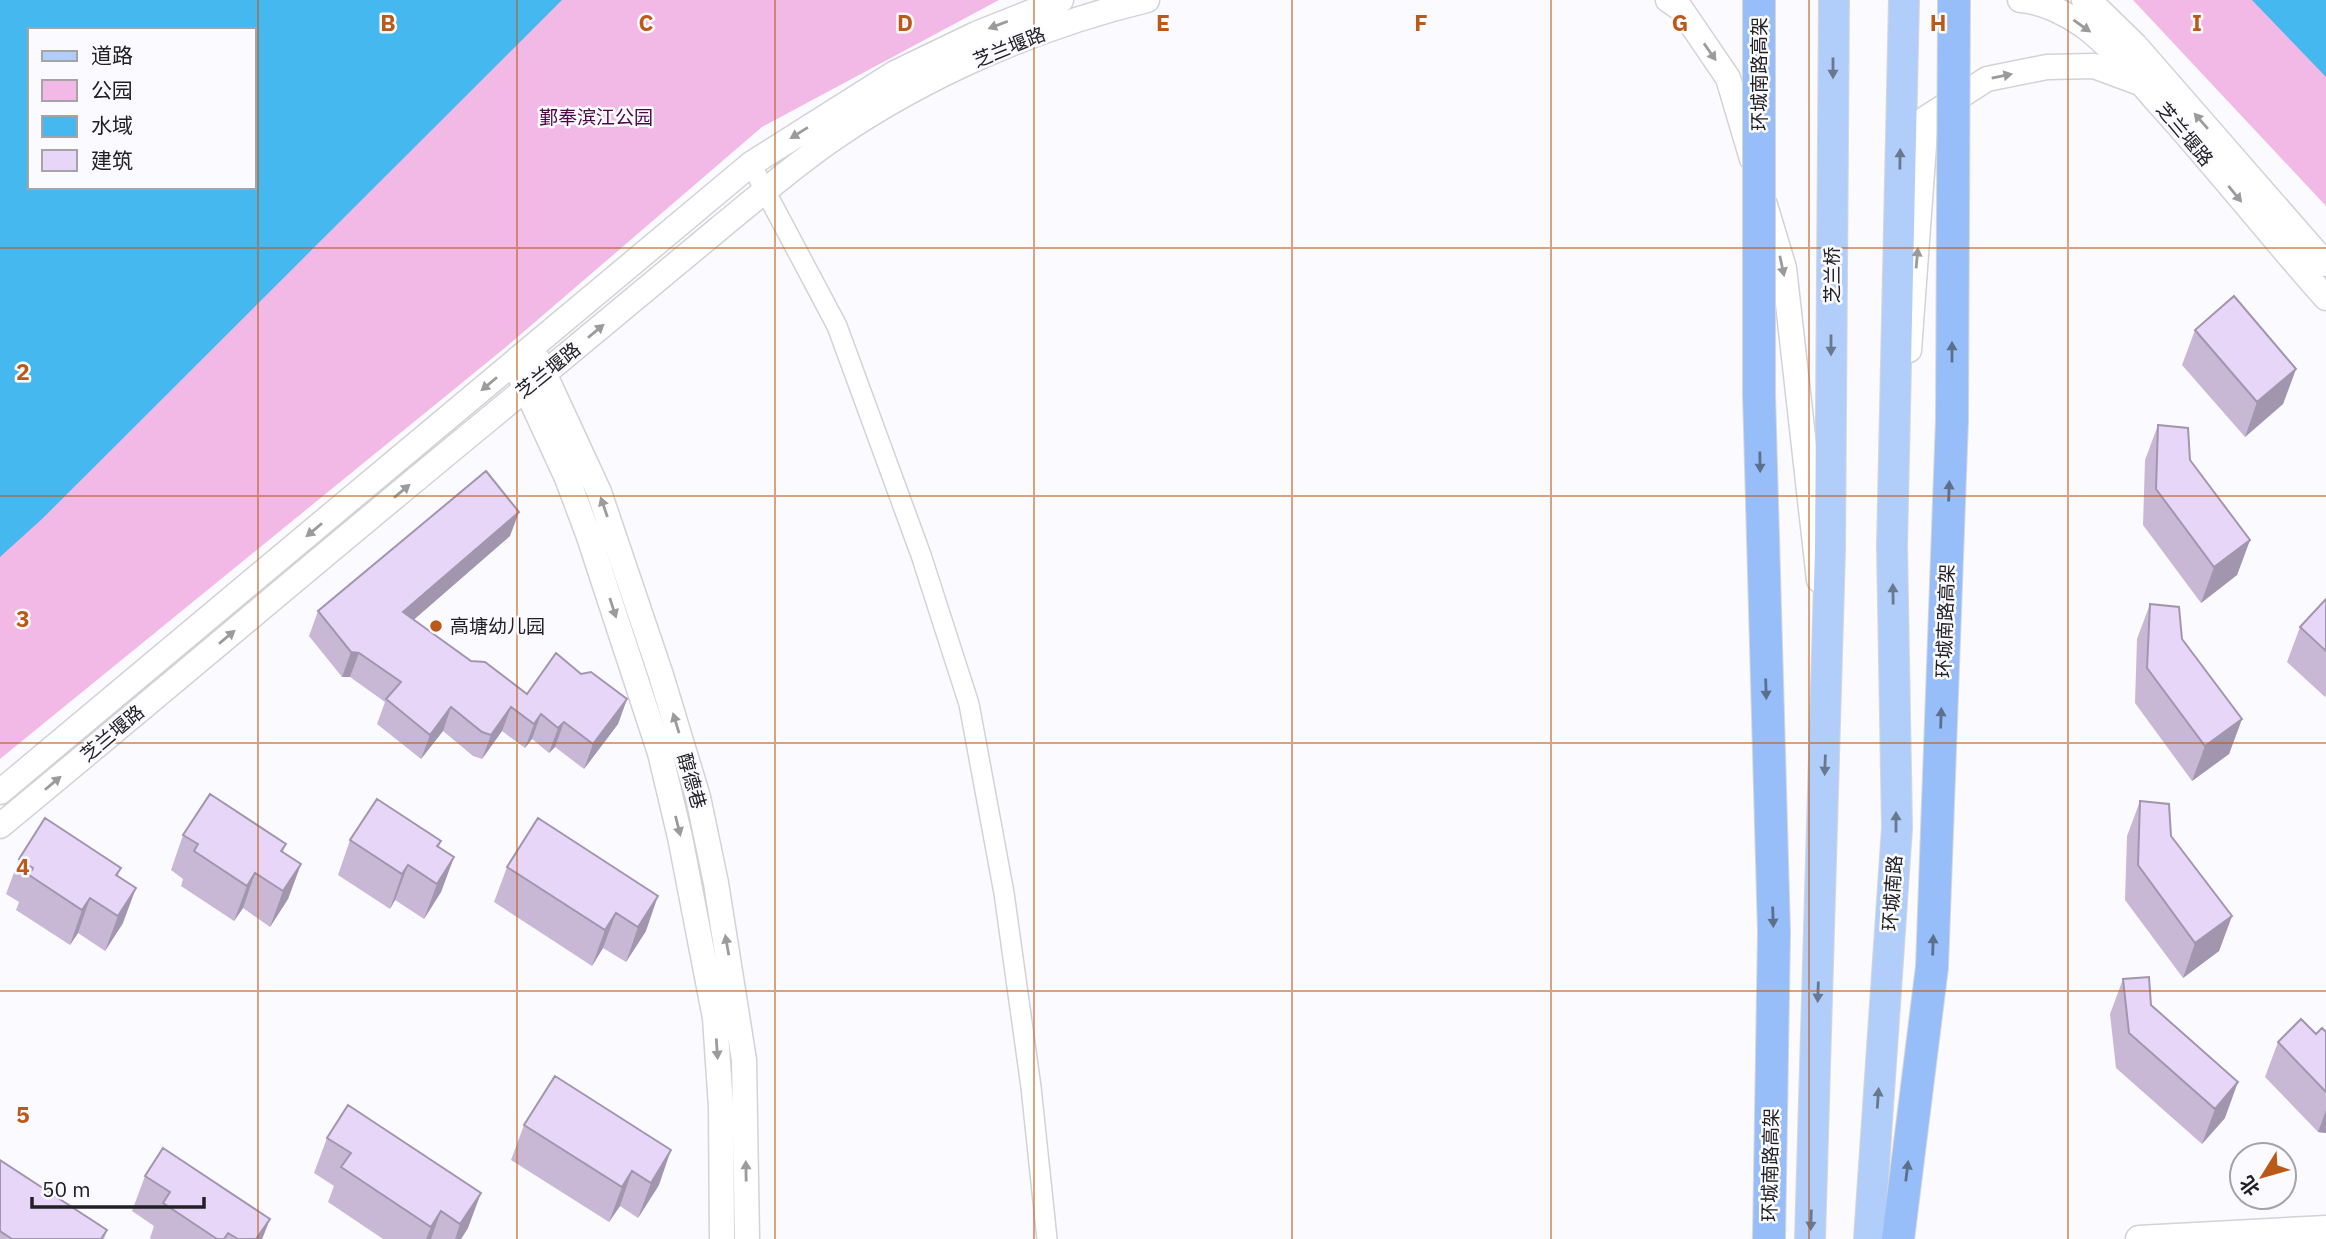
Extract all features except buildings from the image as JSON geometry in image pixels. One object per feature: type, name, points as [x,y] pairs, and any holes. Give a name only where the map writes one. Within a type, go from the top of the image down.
[{"type":"highway","name":"环城南路高架","points":[[1759,0],[1760,465],[1773,932],[1769,1239]]},
{"type":"highway","name":"环城南路高架","points":[[1898,1239],[1932,967],[1952,420],[1954,0]]},
{"type":"main road","name":"芝兰桥","points":[[1827,657],[1834,0]]},
{"type":"main road","points":[[1892,546],[1904,0]]},
{"type":"main road","name":"环城南路","points":[[1869,1239],[1897,828],[1892,546]]},
{"type":"main road","points":[[1810,1239],[1827,657]]},
{"type":"main road","points":[[2139,1239],[2326,1229]]},
{"type":"street","name":"芝兰堰路","points":[[0,792],[751,164],[895,73],[976,34],[1062,0]]},
{"type":"street","name":"芝兰堰路","points":[[0,827],[765,191],[833,139],[881,108],[942,75],[1016,41],[1104,10],[1147,0]]},
{"type":"street","points":[[1668,0],[1681,9],[1728,78],[1784,268],[1827,657]]},
{"type":"street","name":"芝兰堰路","points":[[2021,0],[2060,12],[2083,25],[2105,43],[2326,298]]},
{"type":"street","name":"芝兰堰路","points":[[2084,0],[2099,10],[2135,45],[2326,264]]},
{"type":"street","points":[[1892,546],[1920,222],[1926,118],[1987,79],[2047,67],[2094,66],[2140,83]]},
{"type":"street","points":[[751,164],[837,326],[921,555],[969,704],[1004,893],[1031,1087],[1047,1239]]},
{"type":"street","name":"醇德巷","points":[[523,356],[599,492],[660,671],[698,797],[716,883],[744,1060],[747,1239]]},
{"type":"street","name":"醇德巷","points":[[535,381],[660,753],[681,837],[715,1018],[721,1107],[722,1239]]},
{"type":"green space","name":"鄞奉滨江公园","points":[[549,0],[999,0],[762,127],[506,347],[0,759],[0,543]]},
{"type":"green space","points":[[2133,0],[2267,0],[2326,64],[2326,206]]},
{"type":"water","points":[[0,0],[562,0],[42,519],[0,557]]},
{"type":"water","points":[[2252,0],[2326,0],[2326,77]]},
{"type":"place","name":"高塘幼儿园","points":[[436,626]]}]
